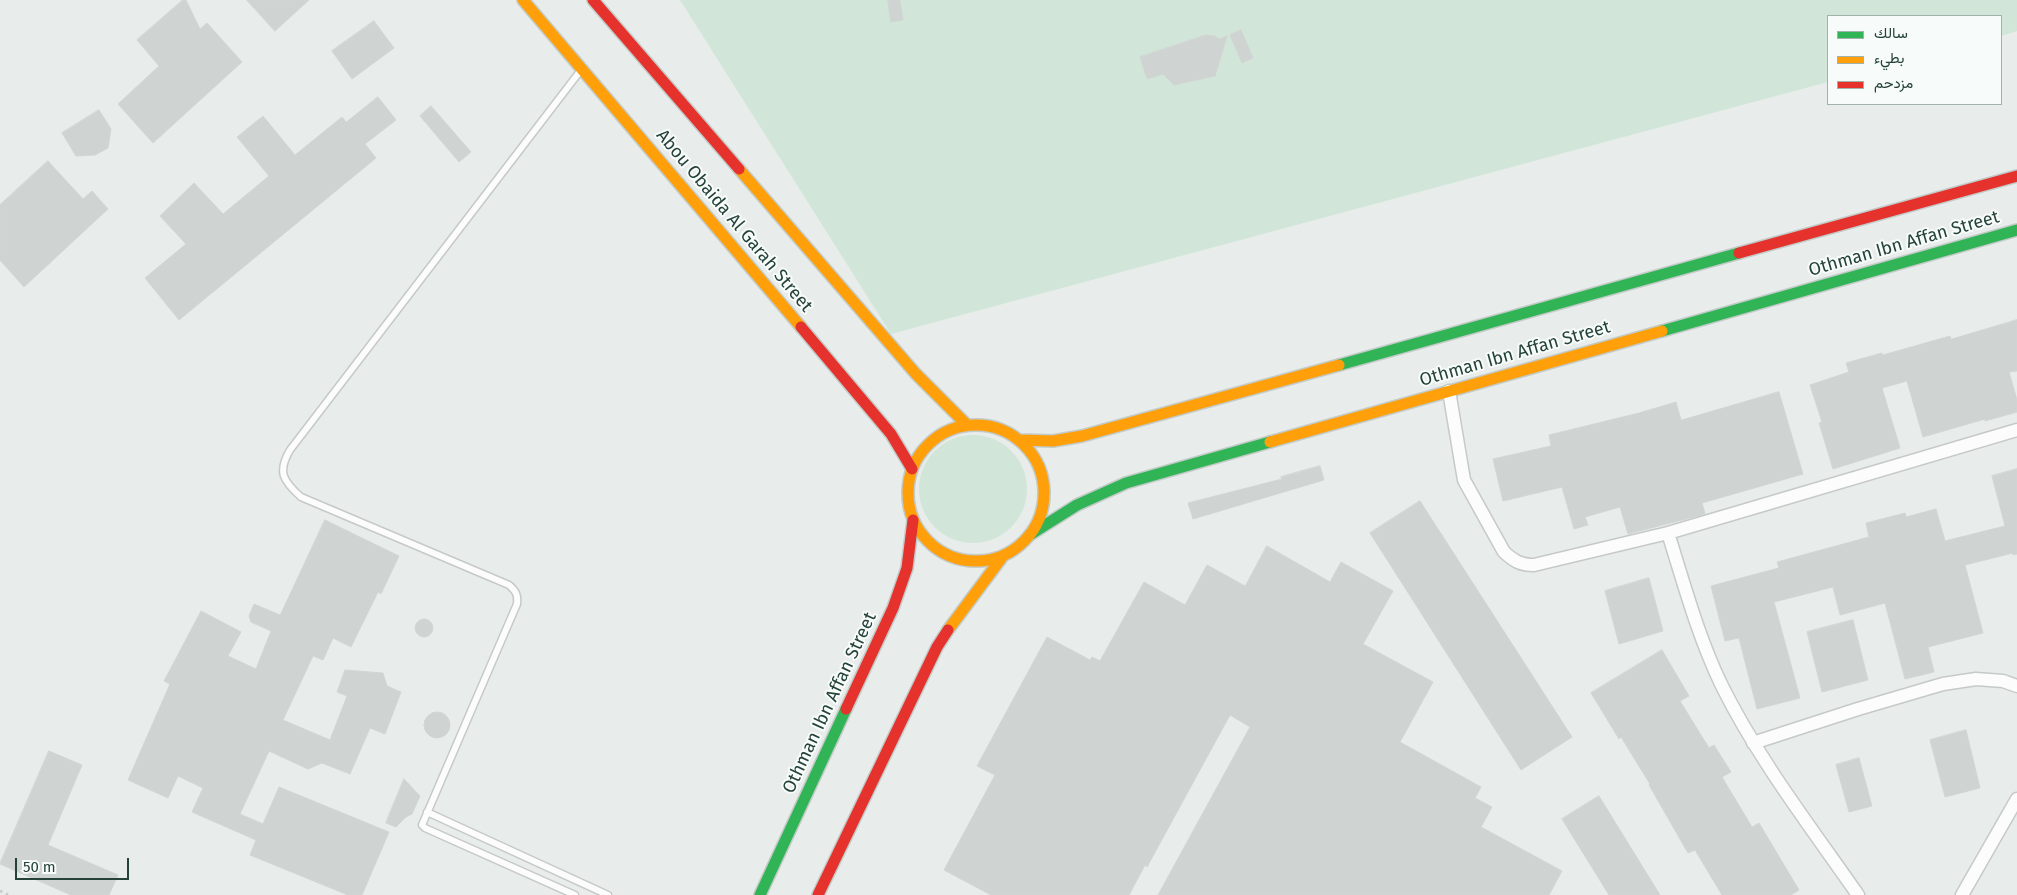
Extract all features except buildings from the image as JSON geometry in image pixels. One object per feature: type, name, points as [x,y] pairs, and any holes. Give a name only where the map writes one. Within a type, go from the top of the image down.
[{"type":"main road","name":"Abou Obaida Al Garah Street","points":[[523,0],[871,409],[891,434],[912,469]]},
{"type":"main road","name":"Abou Obaida Al Garah Street","points":[[593,0],[909,366],[967,425]]},
{"type":"main road","name":"Othman Ibn Affan Street","points":[[1020,440],[1053,441],[1082,436],[2017,176]]},
{"type":"main road","name":"Othman Ibn Affan Street","points":[[1031,534],[1086,499],[1126,483],[2017,230]]},
{"type":"main road","points":[[967,425],[985,425],[1002,429],[1020,440],[1034,455],[1042,474],[1045,495],[1041,515],[1031,534],[1019,547],[1003,556],[982,561],[961,560],[941,552],[925,538],[913,520],[909,503],[908,486],[912,469],[925,448],[944,433],[967,425]]},
{"type":"main road","name":"Othman Ibn Affan Street","points":[[760,895],[893,608],[907,568],[913,520]]},
{"type":"main road","points":[[818,895],[937,647],[962,609],[1003,556]]},
{"type":"street","points":[[1449,391],[1464,480],[1504,552],[1513,560],[1522,564],[1534,565],[1668,533],[2017,430]]},
{"type":"street","points":[[1668,533],[1700,634],[1721,683],[1753,743],[1858,895]]},
{"type":"street","points":[[1753,743],[1858,708],[1943,684],[1976,679],[2003,682],[2017,686]]},
{"type":"street","points":[[1962,895],[2017,799]]},
{"type":"lane","points":[[574,895],[425,828],[422,824],[517,604],[518,597],[516,591],[509,586],[302,497],[289,487],[283,476],[284,461],[290,450],[582,69]]},
{"type":"lane","points":[[427,812],[608,895]]},
{"type":"path","points":[[0,891],[9,895]]},
{"type":"green space","points":[[680,0],[2017,0],[2017,31],[2002,36],[2002,15],[1827,15],[1827,82],[891,334]]},
{"type":"green space","points":[[973,435],[994,439],[1011,451],[1023,468],[1027,489],[1023,510],[1011,527],[994,539],[973,543],[952,539],[935,527],[923,510],[919,489],[923,468],[935,451],[952,439]]},
{"type":"traffic: fast","points":[[1662,331],[2017,230]]},
{"type":"traffic: fast","points":[[1339,365],[1739,253]]},
{"type":"traffic: fast","points":[[1031,534],[1077,505],[1126,483],[1270,442]]},
{"type":"traffic: fast","points":[[760,895],[846,709]]},
{"type":"traffic: slow","points":[[523,0],[801,327]]},
{"type":"traffic: slow","points":[[739,169],[916,374],[967,425]]},
{"type":"traffic: slow","points":[[1270,442],[1662,331]]},
{"type":"traffic: slow","points":[[1020,440],[1053,441],[1082,436],[1339,365]]},
{"type":"traffic: slow","points":[[976,425],[1002,430],[1024,445],[1039,467],[1044,493],[1039,519],[1024,541],[1002,556],[976,561],[950,556],[928,541],[913,519],[908,493],[913,467],[928,445],[950,430],[976,425]]},
{"type":"traffic: slow","points":[[948,630],[1003,556]]},
{"type":"traffic: jam","points":[[593,0],[739,169]]},
{"type":"traffic: jam","points":[[1739,253],[2017,176]]},
{"type":"traffic: jam","points":[[801,327],[891,434],[912,469]]},
{"type":"traffic: jam","points":[[846,709],[893,608],[907,568],[913,520]]},
{"type":"traffic: jam","points":[[818,895],[937,647],[948,630]]}]
